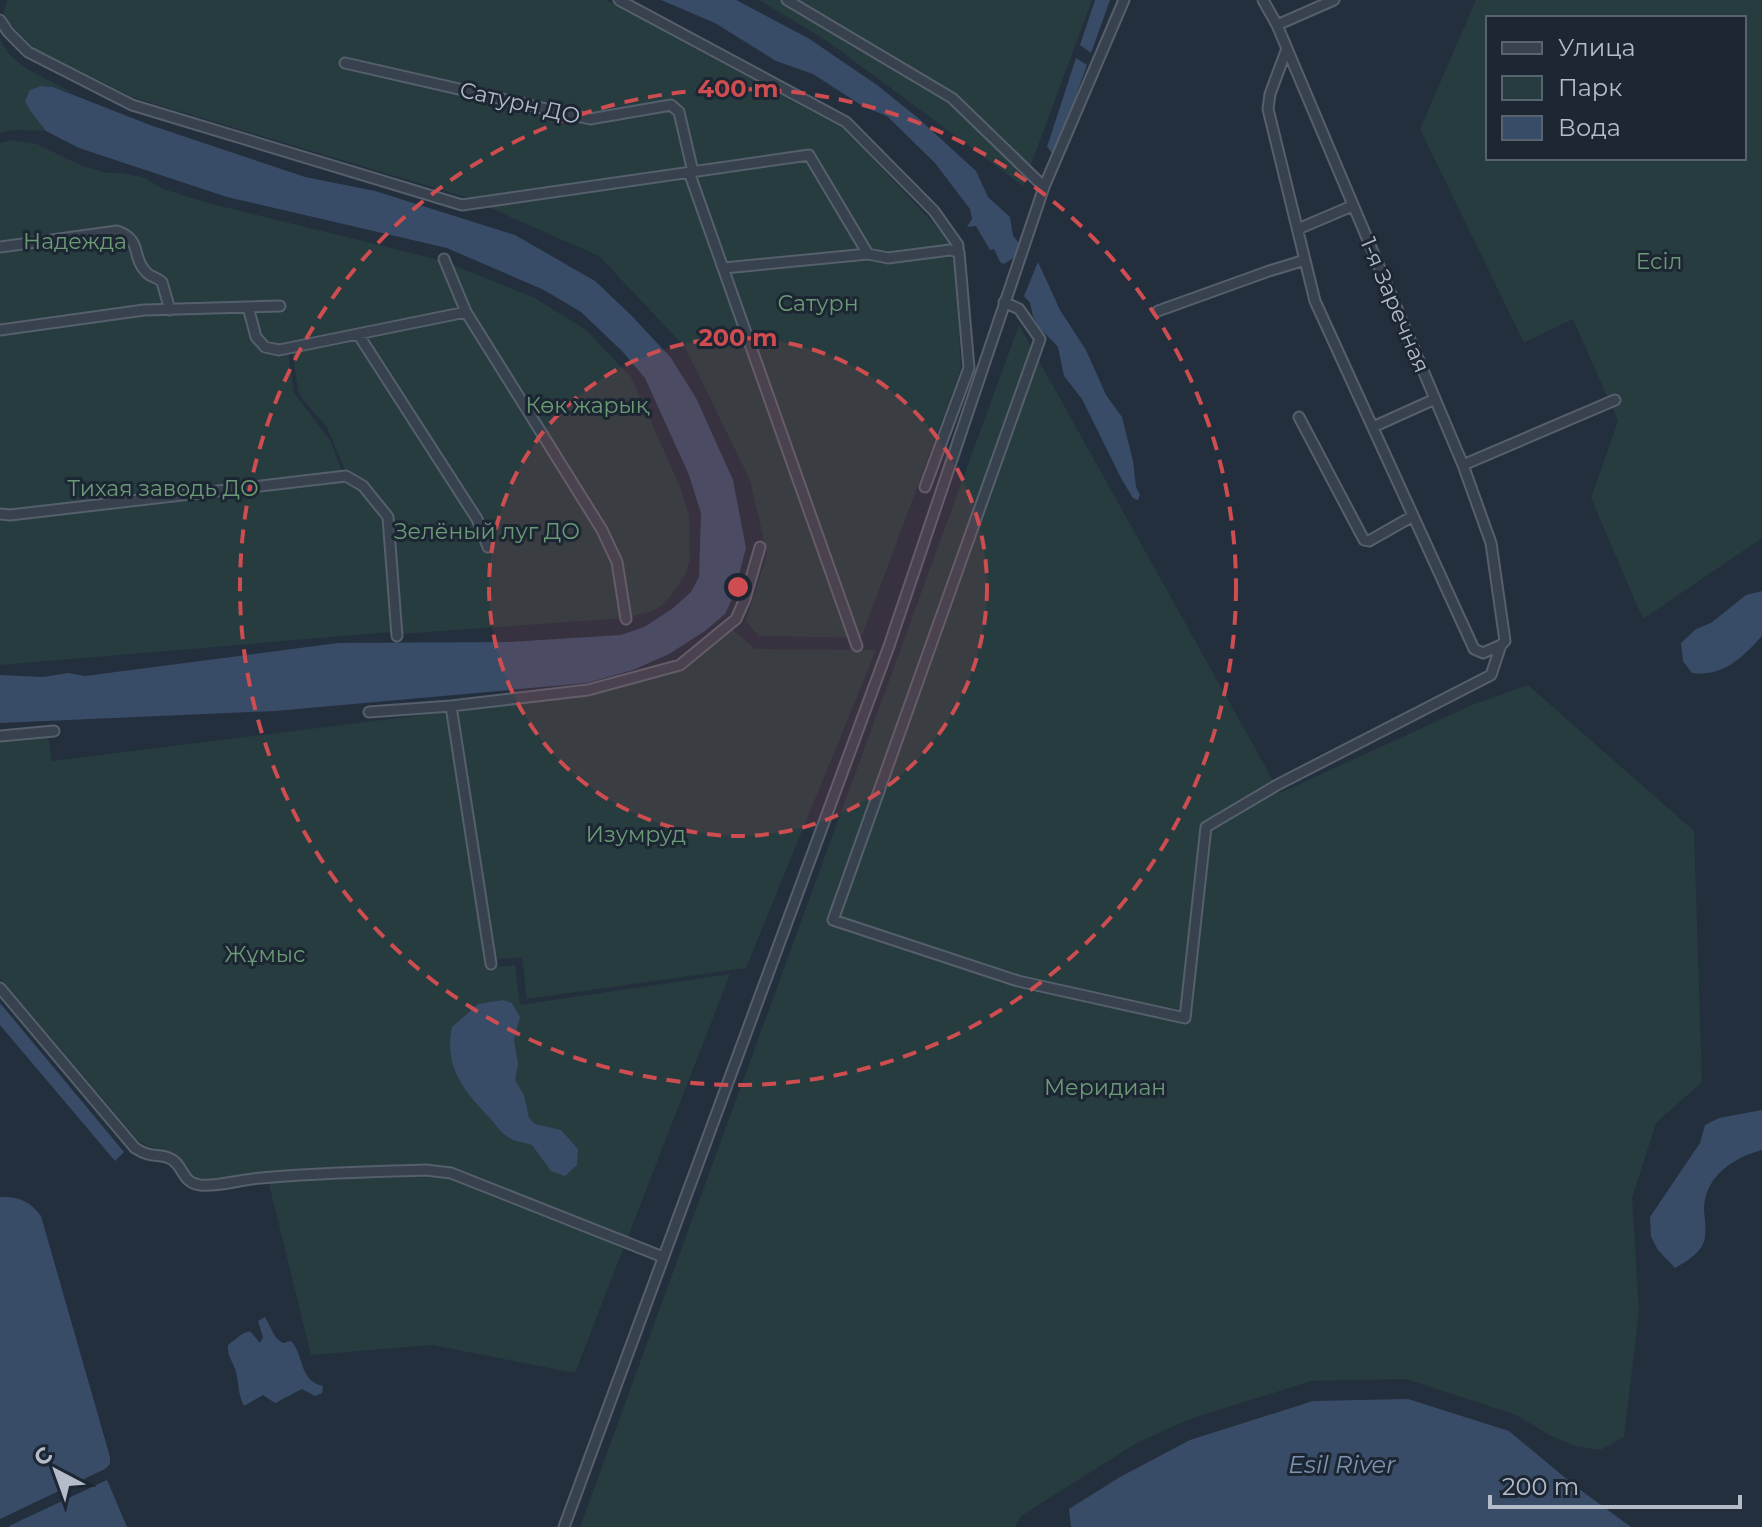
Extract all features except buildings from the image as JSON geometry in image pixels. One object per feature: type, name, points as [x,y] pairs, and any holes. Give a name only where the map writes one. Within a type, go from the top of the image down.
[{"type":"street","points":[[619,0],[846,122],[934,211],[958,245],[969,368],[925,487]]},
{"type":"street","points":[[787,0],[952,98],[1044,187]]},
{"type":"street","points":[[564,1527],[889,646],[1044,187],[1124,0]]},
{"type":"street","name":"1-я Заречная","points":[[1263,0],[1277,25],[1463,465],[1491,543],[1505,639],[1501,645]]},
{"type":"street","points":[[1277,25],[1334,0]]},
{"type":"street","points":[[0,20],[28,52],[132,105],[462,205],[809,155],[868,254]]},
{"type":"street","points":[[1286,51],[1268,105],[1315,301],[1474,649],[1483,653],[1501,645]]},
{"type":"street","name":"Сатурн ДО","points":[[345,63],[590,119],[671,105],[679,112],[691,172]]},
{"type":"street","points":[[691,172],[857,646]]},
{"type":"street","points":[[1298,229],[1352,206]]},
{"type":"street","points":[[0,247],[117,231],[133,240],[146,273],[162,282],[170,310]]},
{"type":"street","points":[[724,268],[868,254],[888,258],[950,250],[958,252]]},
{"type":"street","points":[[444,259],[466,312],[602,530],[617,562],[626,619]]},
{"type":"street","points":[[1158,311],[1305,260]]},
{"type":"street","points":[[1004,302],[1019,309],[1040,339],[833,920],[1018,981],[1185,1018],[1206,827],[1277,785],[1491,675],[1501,645]]},
{"type":"street","points":[[0,330],[144,310],[280,306]]},
{"type":"street","points":[[248,307],[256,337],[265,347],[279,350],[466,312]]},
{"type":"street","points":[[358,334],[477,519],[488,547]]},
{"type":"street","points":[[1373,427],[1435,399]]},
{"type":"street","points":[[1463,465],[1615,400]]},
{"type":"street","points":[[1299,417],[1364,540],[1369,541],[1413,516]]},
{"type":"street","points":[[0,514],[346,476],[363,486],[388,517],[397,636]]},
{"type":"street","points":[[369,712],[588,690],[680,665],[736,619],[760,547]]},
{"type":"street","points":[[451,706],[491,964]]},
{"type":"street","points":[[0,736],[54,731]]},
{"type":"street","points":[[0,988],[135,1148],[148,1156],[169,1158],[190,1182],[200,1185],[261,1178],[426,1170],[451,1173],[663,1257]]},
{"type":"green space","name":"Сатурн","points":[[7,0],[606,0],[846,130],[947,238],[955,260],[961,369],[861,638],[759,636],[746,621],[767,554],[750,480],[685,347],[599,256],[465,197],[135,98],[33,48],[3,16]]},
{"type":"green space","points":[[759,0],[1092,0],[1023,186],[827,41]]},
{"type":"green space","name":"Есіл","points":[[1476,0],[1762,0],[1762,538],[1643,619],[1591,498],[1618,421],[1573,319],[1524,343],[1420,129]]},
{"type":"green space","points":[[0,38],[21,65],[75,94],[41,86],[31,112],[46,131],[13,130],[0,133]]},
{"type":"green space","name":"Надежда","points":[[11,140],[37,144],[80,165],[107,173],[145,178],[163,189],[208,203],[443,261],[463,311],[280,347],[262,337],[251,304],[0,326],[0,143]]},
{"type":"green space","name":"Көк жарық","points":[[448,263],[535,298],[586,330],[631,377],[681,489],[689,515],[690,559],[686,573],[673,593],[651,612],[628,617],[619,561],[468,312]]},
{"type":"green space","name":"Тихая заводь ДО","points":[[246,310],[263,350],[288,351],[294,393],[330,440],[343,474],[361,488],[385,518],[392,632],[0,665],[0,332],[150,313]]},
{"type":"green space","name":"Зелёный луг ДО","points":[[465,315],[601,533],[616,563],[626,618],[399,634],[390,517],[347,475],[327,427],[303,400],[298,391],[292,348]]},
{"type":"green space","name":"Меридиан","points":[[1019,325],[1280,793],[1472,705],[1528,685],[1694,831],[1702,1082],[1656,1123],[1632,1198],[1639,1311],[1624,1437],[1600,1450],[1575,1446],[1516,1415],[1406,1379],[1311,1381],[1187,1420],[1135,1444],[1021,1516],[1015,1527],[580,1527]]},
{"type":"green space","name":"Изумруд","points":[[729,627],[755,649],[876,650],[746,968],[527,999],[522,957],[494,960],[458,712],[586,695],[681,668]]},
{"type":"green space","name":"Жұмыс","points":[[454,711],[489,968],[515,965],[520,1005],[730,974],[575,1373],[432,1345],[311,1355],[266,1172],[219,1179],[201,1178],[191,1173],[171,1153],[141,1142],[0,978],[0,740],[48,736],[52,761]]},
{"type":"water","points":[[661,0],[736,0],[808,38],[877,85],[976,171],[988,197],[1010,217],[1013,236],[1021,245],[1016,260],[1013,258],[1004,264],[1000,262],[976,226],[967,227],[972,219],[970,209],[935,163],[887,116],[864,107],[813,74],[776,61],[715,23]]},
{"type":"water","points":[[1095,0],[1110,0],[1091,53],[1080,45]]},
{"type":"water","points":[[1076,58],[1087,65],[1053,154],[1047,147]]},
{"type":"water","points":[[41,86],[53,87],[150,125],[305,177],[375,191],[515,235],[595,281],[671,358],[696,398],[733,480],[746,548],[733,597],[725,614],[669,654],[633,670],[587,683],[275,711],[0,723],[0,675],[43,677],[68,673],[85,676],[338,643],[509,642],[621,635],[644,627],[672,609],[691,592],[699,577],[701,513],[689,475],[645,378],[581,312],[544,290],[447,248],[227,197],[79,148],[46,131],[31,112],[25,101],[30,90]]},
{"type":"water","points":[[1038,262],[1060,310],[1086,350],[1106,395],[1122,417],[1140,495],[1138,500],[1133,498],[1122,480],[1082,399],[1064,376],[1058,347],[1040,328],[1024,296]]},
{"type":"water","points":[[1762,591],[1762,636],[1722,669],[1692,673],[1683,661],[1681,643],[1746,595]]},
{"type":"water","points":[[503,1000],[512,1003],[520,1017],[514,1040],[518,1064],[515,1080],[524,1095],[529,1118],[535,1124],[561,1130],[578,1149],[577,1165],[565,1176],[551,1171],[532,1145],[514,1140],[502,1132],[470,1096],[453,1065],[452,1027],[478,1004]]},
{"type":"water","points":[[0,1003],[124,1152],[115,1161],[0,1025]]},
{"type":"water","points":[[1762,1110],[1762,1150],[1742,1157],[1716,1177],[1706,1196],[1703,1244],[1695,1255],[1675,1268],[1658,1250],[1651,1237],[1650,1217],[1700,1143],[1705,1125],[1719,1118]]},
{"type":"water","points":[[0,1197],[24,1200],[41,1216],[110,1464],[0,1519]]},
{"type":"water","points":[[265,1317],[276,1338],[283,1343],[291,1341],[309,1379],[323,1386],[322,1393],[315,1396],[302,1389],[275,1403],[263,1395],[244,1406],[228,1345],[250,1331],[260,1343],[263,1337],[258,1321]]},
{"type":"water","name":"Esil River","points":[[1408,1399],[1509,1431],[1575,1486],[1631,1527],[1071,1527],[1069,1509],[1120,1477],[1190,1440],[1313,1401]]},
{"type":"water","points":[[107,1480],[127,1527],[9,1527],[9,1526]]}]
